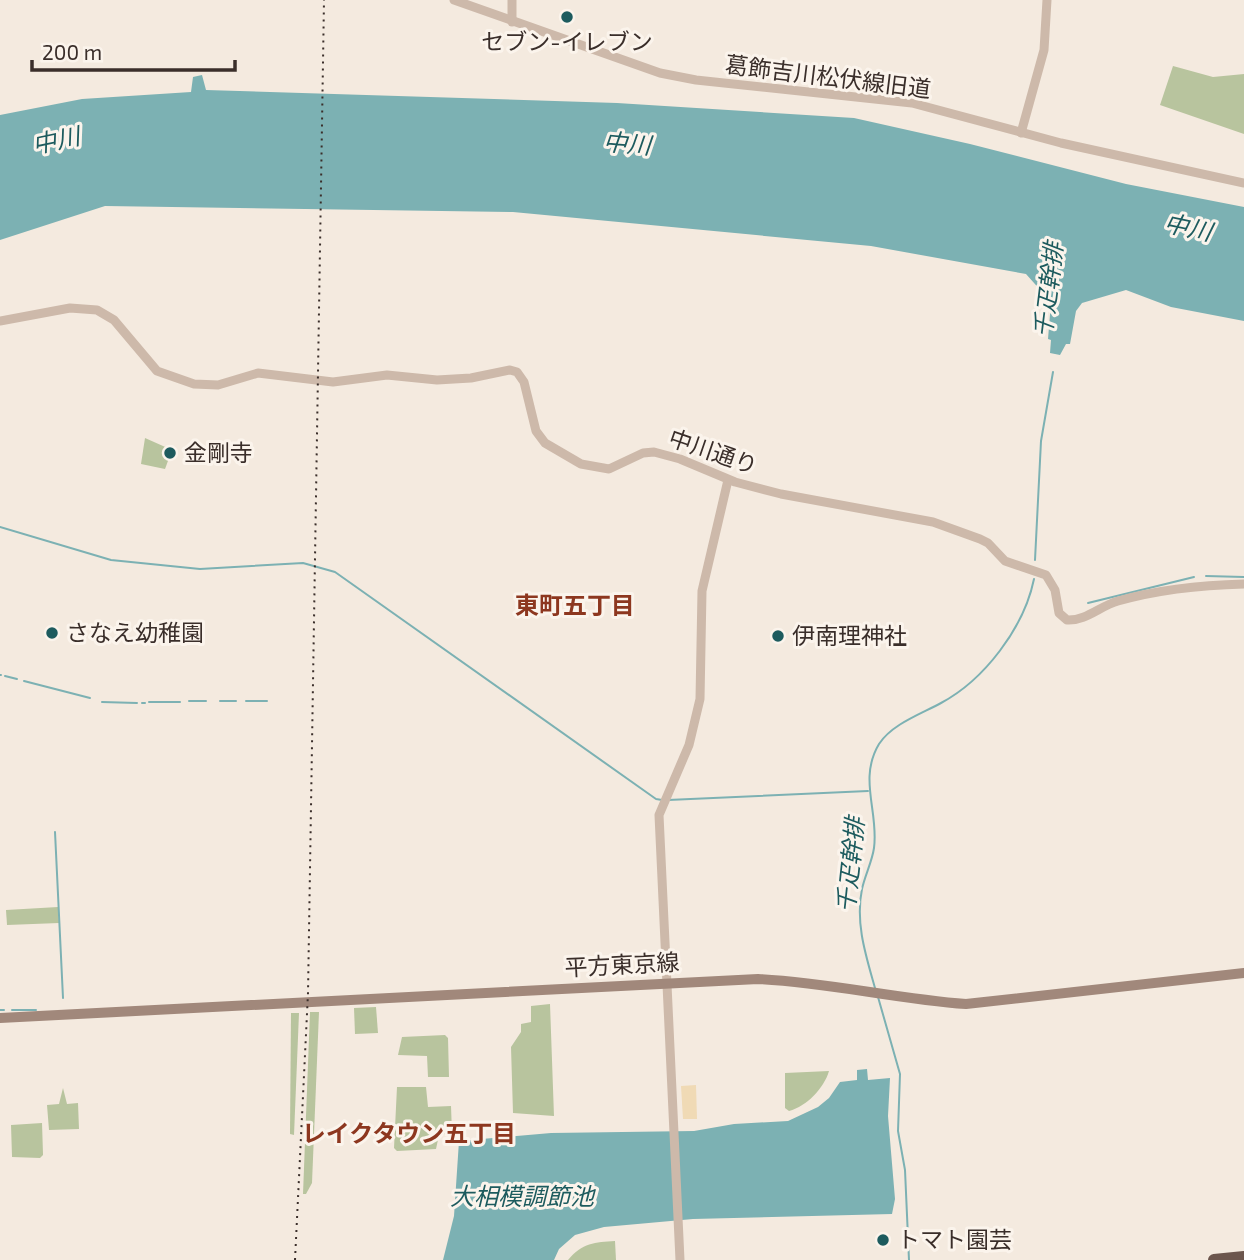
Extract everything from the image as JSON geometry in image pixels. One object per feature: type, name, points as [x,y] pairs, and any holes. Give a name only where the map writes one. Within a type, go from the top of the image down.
[{"type":"highway","points":[[1214,1260],[1244,1257]]},
{"type":"main road","name":"平方東京線","points":[[0,1018],[758,979],[809,982],[930,1002],[991,1003],[1244,973]]},
{"type":"street","name":"葛飾吉川松伏線旧道","points":[[454,0],[660,72],[696,80],[912,103],[1021,133],[1244,183]]},
{"type":"street","points":[[512,0],[512,22]]},
{"type":"street","points":[[1021,133],[1046,42],[1047,0]]},
{"type":"street","name":"中川通り","points":[[0,321],[71,308],[97,310],[114,320],[157,371],[194,384],[218,385],[258,373],[333,382],[387,375],[437,380],[471,378],[510,370],[517,372],[524,382],[536,431],[550,447],[581,464],[609,469],[643,453],[654,452],[729,480],[795,498],[918,518],[980,539],[988,543],[1005,561],[1046,576],[1055,590],[1059,613],[1067,620],[1082,618],[1125,599],[1216,584],[1244,584]]},
{"type":"street","points":[[680,1260],[659,815],[689,745],[700,699],[702,591],[729,480]]},
{"type":"green space","points":[[1173,66],[1213,77],[1244,74],[1244,134],[1160,105]]},
{"type":"green space","points":[[145,438],[172,450],[165,469],[141,464]]},
{"type":"green space","points":[[58,907],[59,923],[7,925],[6,910]]},
{"type":"green space","points":[[550,1004],[554,1116],[513,1113],[511,1047],[521,1032],[521,1024],[531,1022],[531,1006]]},
{"type":"green space","points":[[376,1007],[378,1033],[355,1034],[354,1008]]},
{"type":"green space","points":[[310,1012],[319,1012],[312,1183],[306,1194],[303,1194]]},
{"type":"green space","points":[[291,1013],[299,1013],[294,1135],[290,1134]]},
{"type":"green space","points":[[445,1035],[448,1038],[449,1077],[428,1077],[427,1056],[398,1055],[402,1037]]},
{"type":"green space","points":[[829,1071],[814,1096],[796,1109],[789,1111],[785,1108],[785,1073]]},
{"type":"green space","points":[[397,1087],[426,1087],[428,1107],[451,1106],[452,1133],[439,1135],[436,1149],[397,1151],[394,1148]]},
{"type":"green space","points":[[63,1088],[67,1104],[78,1103],[79,1129],[49,1130],[47,1105],[59,1104]]},
{"type":"green space","points":[[42,1123],[43,1155],[40,1158],[12,1157],[11,1125]]},
{"type":"green space","points":[[615,1241],[616,1260],[568,1260],[589,1244]]},
{"type":"sand","points":[[696,1085],[697,1119],[683,1119],[681,1086]]},
{"type":"water","name":"中川","points":[[202,75],[206,90],[617,103],[854,118],[1126,184],[1244,207],[1244,321],[1171,307],[1126,290],[1082,303],[1076,311],[1070,344],[1066,344],[1060,355],[1050,353],[1051,340],[1048,339],[1051,302],[1026,274],[871,246],[513,212],[105,206],[0,240],[0,115],[82,99],[191,92],[193,77]]},
{"type":"water","name":"大相模調節池","points":[[867,1069],[868,1080],[890,1078],[888,1116],[895,1199],[892,1214],[693,1219],[604,1227],[575,1235],[559,1249],[554,1260],[443,1260],[454,1216],[459,1141],[551,1133],[694,1131],[734,1124],[788,1121],[818,1107],[829,1098],[840,1082],[857,1080],[857,1070]]},
{"type":"waterway","name":"千疋幹排","points":[[1035,560],[1041,441],[1053,372]]},
{"type":"waterway","points":[[0,527],[111,560],[200,569],[303,563],[335,572],[656,799],[662,800]]},
{"type":"waterway","points":[[1206,576],[1244,577]]},
{"type":"waterway","points":[[1088,603],[1194,577]]},
{"type":"waterway","name":"千疋幹排","points":[[875,988],[862,939],[860,914],[862,889],[874,848],[870,783],[873,757],[879,744],[891,731],[957,693],[987,667],[1012,634],[1034,579]]},
{"type":"waterway","points":[[5,676],[17,679]]},
{"type":"waterway","points":[[24,681],[90,698]]},
{"type":"waterway","points":[[189,701],[206,701]]},
{"type":"waterway","points":[[220,701],[236,701]]},
{"type":"waterway","points":[[246,701],[267,701]]},
{"type":"waterway","points":[[102,702],[137,703]]},
{"type":"waterway","points":[[149,702],[180,702]]},
{"type":"waterway","points":[[668,800],[868,791]]},
{"type":"waterway","points":[[55,832],[63,998]]},
{"type":"waterway","name":"千疋幹排","points":[[878,997],[900,1074],[898,1131],[905,1170],[909,1260]]},
{"type":"waterway","points":[[12,1010],[36,1010]]},
{"type":"railway","points":[[295,1260],[308,993],[324,0]]},
{"type":"place","name":"セブン-イレブン","points":[[567,17]]},
{"type":"place","name":"金剛寺","points":[[170,453]]},
{"type":"place","name":"さなえ幼稚園","points":[[52,633]]},
{"type":"place","name":"伊南理神社","points":[[778,636]]},
{"type":"place","name":"トマト園芸","points":[[883,1240]]},
{"type":"district","name":"東町五丁目","points":[[575,606]]},
{"type":"district","name":"レイクタウン五丁目","points":[[409,1134]]}]
